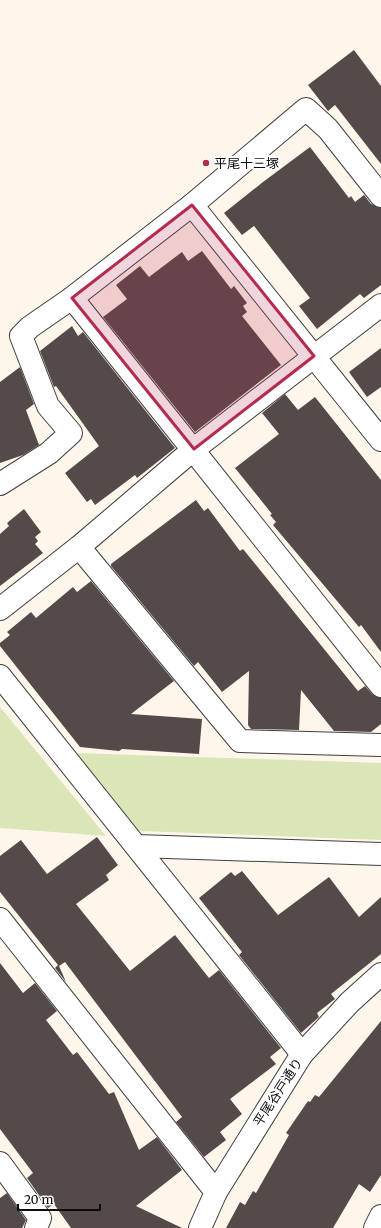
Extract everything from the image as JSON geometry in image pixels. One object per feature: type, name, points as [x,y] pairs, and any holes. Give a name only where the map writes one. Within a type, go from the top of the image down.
[{"type":"street","points":[[0,484],[49,453],[71,433],[48,406],[21,336],[30,327],[72,298],[192,205],[306,109],[328,129],[381,196]]},
{"type":"street","points":[[192,205],[381,440]]},
{"type":"street","points":[[72,298],[194,449],[381,686]]},
{"type":"street","points":[[0,609],[80,547],[194,449],[381,305]]},
{"type":"street","points":[[80,547],[240,741],[381,745]]},
{"type":"street","points":[[0,676],[302,1054]]},
{"type":"street","points":[[137,846],[381,854]]},
{"type":"street","points":[[0,919],[216,1192]]},
{"type":"street","name":"平尾谷戸通り","points":[[200,1228],[216,1192],[302,1054],[350,1002],[381,974]]},
{"type":"street","points":[[0,1164],[40,1218],[36,1228]]},
{"type":"street","points":[[375,1228],[381,1216]]},
{"type":"highlighted area","points":[[192,205],[314,356],[194,449],[72,298]]},
{"type":"green space","points":[[0,707],[106,836],[0,828]]},
{"type":"green space","points":[[77,753],[381,763],[381,840],[139,831]]},
{"type":"building","points":[[354,50],[381,86],[381,164],[335,105],[328,111],[308,85]]},
{"type":"building","points":[[310,147],[349,198],[351,196],[355,202],[364,195],[371,204],[381,208],[381,285],[364,298],[360,294],[317,329],[299,306],[310,298],[254,226],[242,235],[224,213]]},
{"type":"building","points":[[202,251],[231,289],[234,286],[247,303],[243,306],[247,312],[242,316],[281,365],[195,432],[103,317],[127,299],[116,285],[140,266],[149,277],[182,252],[188,261]]},
{"type":"building","points":[[72,326],[78,336],[83,332],[175,448],[137,478],[135,475],[95,505],[91,499],[87,502],[65,473],[99,446],[56,386],[54,387],[40,351]]},
{"type":"building","points":[[381,348],[381,387],[367,397],[349,372]]},
{"type":"building","points":[[20,367],[34,404],[26,410],[39,445],[23,455],[0,463],[0,382]]},
{"type":"building","points":[[285,394],[298,410],[315,397],[381,480],[381,652],[361,625],[359,627],[273,525],[276,522],[270,515],[272,514],[235,468],[279,434],[262,413]]},
{"type":"building","points":[[196,500],[204,511],[208,508],[240,551],[243,549],[358,691],[365,686],[372,694],[381,698],[381,724],[371,732],[334,731],[301,690],[299,730],[251,729],[248,725],[249,671],[222,692],[198,662],[194,666],[111,566],[111,564]]},
{"type":"building","points":[[24,509],[41,532],[35,537],[38,541],[35,544],[43,553],[0,586],[0,534],[9,526],[7,523]]},
{"type":"building","points":[[91,581],[174,681],[131,714],[202,719],[199,754],[122,749],[119,751],[80,747],[0,646],[0,643],[10,635],[7,632],[31,612],[36,618],[73,587],[77,592]]},
{"type":"building","points":[[97,837],[118,865],[106,875],[109,880],[76,904],[130,971],[175,935],[209,978],[219,970],[281,1048],[270,1057],[276,1064],[230,1099],[242,1114],[220,1132],[226,1140],[204,1157],[176,1122],[182,1117],[65,962],[59,966],[66,982],[55,968],[58,965],[0,892],[0,856],[21,840],[47,874]]},
{"type":"building","points":[[242,871],[278,915],[329,877],[359,917],[381,897],[381,954],[331,994],[335,999],[317,1013],[319,1017],[301,1033],[239,955],[242,952],[199,898],[231,872],[235,876]]},
{"type":"building","points":[[0,963],[23,993],[35,983],[57,1011],[46,1020],[73,1055],[77,1052],[109,1094],[114,1092],[139,1150],[157,1137],[182,1170],[136,1206],[182,1228],[71,1228],[54,1204],[48,1208],[27,1178],[33,1173],[0,1129]]},
{"type":"building","points":[[381,1021],[381,1175],[370,1192],[359,1184],[333,1228],[226,1228],[240,1202],[245,1205],[253,1191],[256,1193],[289,1135],[286,1133],[308,1101],[310,1102],[315,1095],[319,1097]]},
{"type":"building","points":[[7,1193],[26,1220],[22,1228],[0,1228],[0,1198]]},
{"type":"place","name":"平尾十三塚","points":[[206,163]]}]
